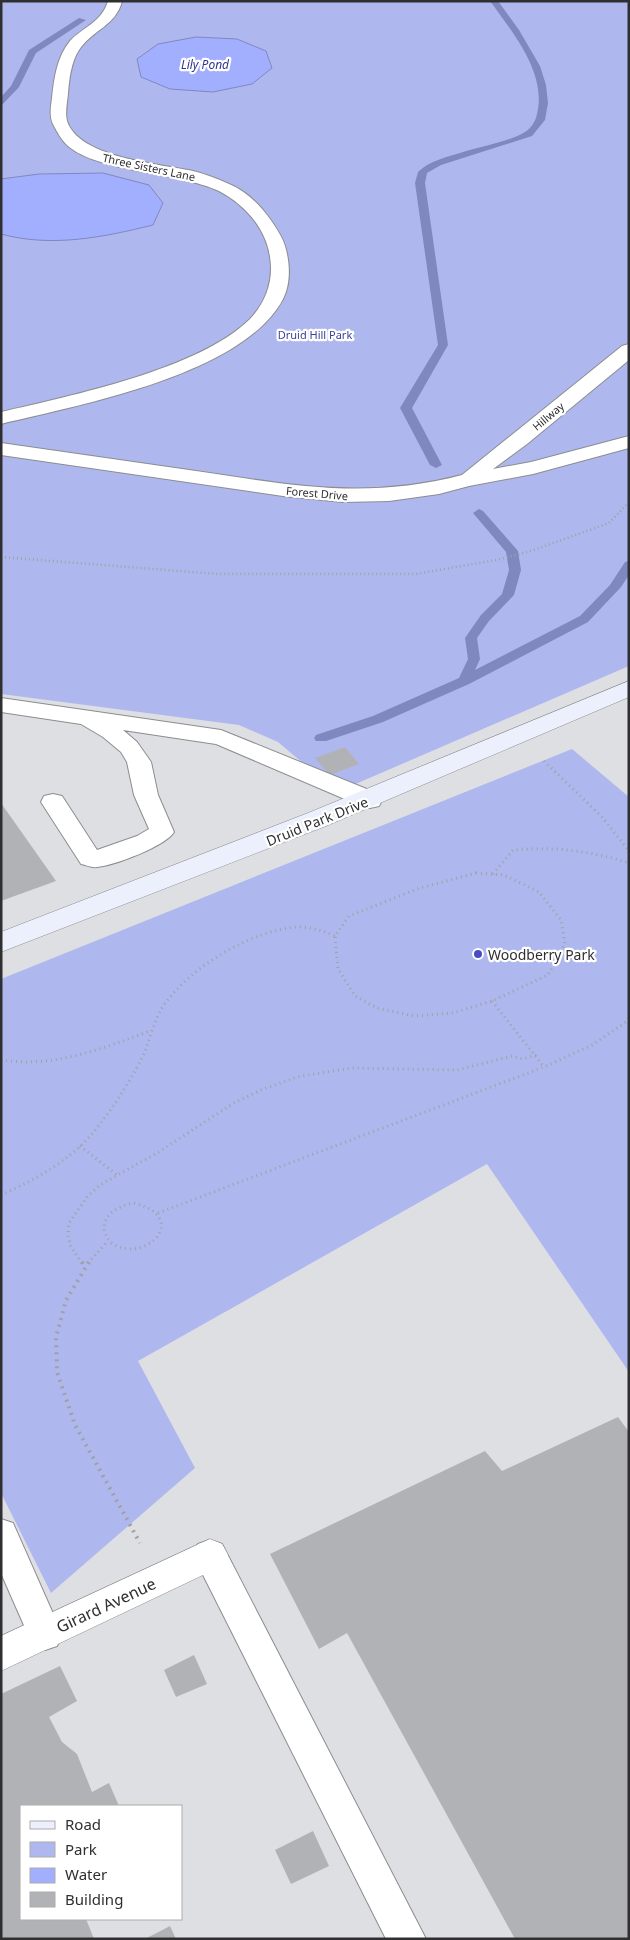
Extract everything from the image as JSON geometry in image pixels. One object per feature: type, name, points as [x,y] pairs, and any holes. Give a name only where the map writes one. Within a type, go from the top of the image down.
[{"type":"main road","name":"Druid Park Drive","points":[[1,942],[147,888],[370,800],[629,688]]},
{"type":"street","name":"Girard Avenue","points":[[1,1654],[210,1555]]},
{"type":"lane","name":"Three Sisters Lane","points":[[1,418],[125,387],[176,368],[225,346],[256,322],[273,300],[281,275],[280,252],[271,232],[259,212],[238,195],[211,181],[178,171],[97,156],[79,148],[67,137],[59,122],[59,108],[62,81],[68,56],[77,44],[112,14],[115,1]]},
{"type":"lane","name":"Hillway","points":[[466,480],[520,440],[629,350]]},
{"type":"lane","name":"Forest Drive","points":[[1,449],[283,490],[343,496],[390,495],[439,488],[466,480],[533,468],[629,442]]},
{"type":"lane","points":[[1,705],[220,737],[370,800]]},
{"type":"lane","points":[[53,802],[90,858],[96,859],[146,842],[162,832],[146,795],[139,762],[128,748],[111,732],[82,717]]},
{"type":"lane","points":[[1,1534],[45,1634]]},
{"type":"lane","points":[[210,1555],[407,1939]]},
{"type":"path","points":[[1,557],[228,574],[416,574],[496,560],[531,551],[609,523],[629,502]]},
{"type":"path","points":[[518,736],[602,817],[629,851]]},
{"type":"path","points":[[493,874],[514,850],[536,847],[584,850],[629,863]]},
{"type":"path","points":[[476,873],[493,874],[504,875],[539,892],[561,920],[565,944],[548,975],[492,1001],[453,1013],[414,1016],[377,1008],[355,996],[338,969],[335,936],[349,916],[420,888],[476,873]]},
{"type":"path","points":[[1,1195],[31,1180],[80,1146],[126,1088],[143,1056],[150,1031],[165,1004],[194,972],[217,957],[278,930],[302,927],[322,929],[335,936]]},
{"type":"path","points":[[492,1001],[544,1067]]},
{"type":"path","points":[[158,1213],[333,1145],[544,1067],[592,1045],[629,1020]]},
{"type":"path","points":[[1,1060],[34,1062],[63,1059],[150,1031]]},
{"type":"path","points":[[85,1266],[71,1247],[68,1235],[69,1223],[86,1197],[117,1175],[173,1143],[234,1103],[261,1090],[297,1077],[351,1068],[384,1066],[457,1070],[512,1056],[522,1059],[537,1056]]},
{"type":"path","points":[[80,1146],[117,1175]]},
{"type":"path","points":[[134,1203],[144,1204],[158,1213],[162,1227],[154,1241],[147,1246],[129,1250],[120,1248],[108,1241],[104,1230],[104,1222],[115,1208],[134,1203]]},
{"type":"path","points":[[108,1241],[85,1266],[66,1300],[56,1338],[57,1372],[75,1424],[160,1580]]},
{"type":"green space","name":"Druid Hill Park","points":[[1,1],[629,1],[629,666],[337,792],[278,742],[239,725],[1,694]]},
{"type":"green space","name":"Woodberry Park","points":[[572,749],[629,797],[629,1372],[487,1164],[138,1361],[195,1468],[51,1593],[1,1493],[1,979]]},
{"type":"water","name":"Lily Pond","points":[[196,37],[237,39],[266,51],[272,68],[252,84],[213,92],[170,89],[141,77],[137,59],[158,44]]},
{"type":"water","points":[[103,173],[149,185],[163,203],[153,225],[97,237],[78,239],[39,240],[1,234],[1,179],[39,174]]},
{"type":"building","points":[[345,747],[359,764],[330,775],[315,758]]},
{"type":"building","points":[[1,803],[56,881],[1,901]]},
{"type":"building","points":[[618,1417],[629,1432],[629,1939],[515,1939],[347,1633],[319,1649],[270,1554],[485,1451],[502,1471]]},
{"type":"building","points":[[194,1655],[207,1684],[176,1697],[164,1670]]},
{"type":"building","points":[[60,1666],[77,1701],[49,1717],[62,1742],[77,1754],[92,1792],[109,1783],[119,1805],[20,1805],[20,1920],[86,1920],[94,1939],[1,1939],[1,1694]]},
{"type":"building","points":[[313,1831],[329,1866],[291,1884],[275,1850]]},
{"type":"building","points":[[170,1926],[176,1939],[145,1939]]},
{"type":"waterway","points":[[436,465],[406,408],[443,345],[420,183],[423,172],[438,163],[529,134],[540,120],[544,103],[542,85],[536,66],[515,30],[494,1]]},
{"type":"waterway","points":[[1,103],[15,87],[32,52],[82,20]]},
{"type":"waterway","points":[[464,681],[474,659],[471,638],[485,618],[508,595],[515,570],[512,551],[479,513]]},
{"type":"waterway","points":[[464,681],[584,619],[615,587],[629,565]]},
{"type":"waterway","points":[[321,738],[378,719],[464,681]]},
{"type":"place","name":"Woodberry Park","points":[[478,954]]}]
